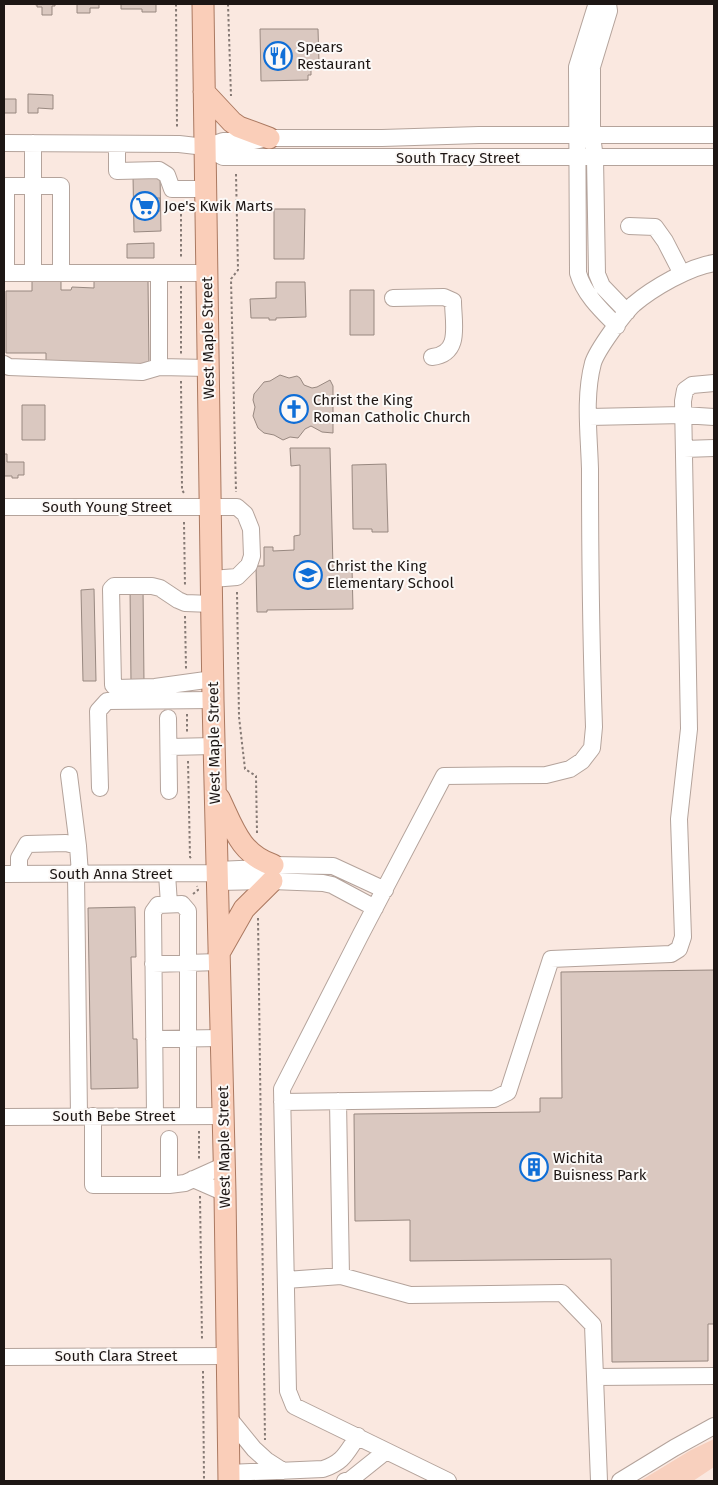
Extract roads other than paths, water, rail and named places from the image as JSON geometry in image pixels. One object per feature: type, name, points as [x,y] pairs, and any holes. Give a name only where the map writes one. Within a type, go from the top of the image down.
[{"type":"main road","name":"West Maple Street","points":[[203,4],[216,791],[212,875],[219,958],[226,1192],[228,1477]]},
{"type":"main road","points":[[204,92],[239,127],[269,138]]},
{"type":"main road","points":[[216,791],[242,845],[272,873],[244,909],[219,958]]},
{"type":"street","points":[[599,4],[596,6],[576,67],[584,136],[595,158],[597,274],[602,286],[627,312]]},
{"type":"street","points":[[608,4],[608,11],[592,67],[584,136],[577,158],[578,273],[585,291],[616,326]]},
{"type":"street","name":"South Tracy Street","points":[[205,147],[223,141],[254,141],[269,138],[714,135]]},
{"type":"street","name":"South Tracy Street","points":[[4,143],[179,144],[205,147],[224,158],[714,157]]},
{"type":"street","points":[[33,143],[34,273]]},
{"type":"street","points":[[117,144],[117,171],[159,170],[167,175],[172,189],[206,189]]},
{"type":"street","points":[[61,273],[61,186],[6,186],[5,273],[34,273],[61,273],[206,273]]},
{"type":"street","points":[[629,226],[655,226],[665,240],[682,274]]},
{"type":"street","points":[[448,1481],[294,1406],[288,1390],[282,1089],[444,776],[546,775],[570,769],[582,761],[592,748],[594,726],[588,395],[594,362],[603,343],[633,305],[682,274],[714,263]]},
{"type":"street","points":[[159,273],[159,367]]},
{"type":"street","points":[[394,298],[444,298],[453,301],[454,342],[449,351],[440,356],[432,357]]},
{"type":"street","points":[[4,364],[9,366],[142,372],[159,367],[208,368]]},
{"type":"street","points":[[282,1102],[494,1099],[508,1092],[551,959],[671,954],[679,949],[683,937],[679,819],[689,729],[683,401],[685,390],[692,385],[714,383]]},
{"type":"street","points":[[588,417],[683,415],[714,417]]},
{"type":"street","points":[[684,449],[714,448]]},
{"type":"street","name":"South Young Street","points":[[4,507],[236,507],[244,514],[251,529],[252,556],[249,565],[237,577],[212,578]]},
{"type":"street","points":[[212,604],[185,603],[160,588],[152,586],[114,586],[111,589],[113,685],[116,688],[144,688],[213,680]]},
{"type":"street","points":[[100,788],[98,711],[107,701],[213,700]]},
{"type":"street","points":[[168,718],[169,791]]},
{"type":"street","points":[[169,747],[214,746]]},
{"type":"street","points":[[69,775],[78,846],[86,1116],[93,1185],[169,1185],[185,1183],[225,1166]]},
{"type":"street","points":[[12,874],[27,844],[66,843],[78,846]]},
{"type":"street","points":[[272,873],[333,866],[385,890]]},
{"type":"street","name":"South Anna Street","points":[[12,874],[212,875],[261,868],[272,873]]},
{"type":"street","points":[[272,873],[332,885],[375,908]]},
{"type":"street","points":[[167,874],[169,904]]},
{"type":"street","points":[[155,1116],[153,912],[158,905],[182,904],[188,911],[188,1039],[193,1116]]},
{"type":"street","points":[[153,964],[188,963],[219,958]]},
{"type":"street","points":[[154,1039],[221,1038]]},
{"type":"street","points":[[338,1101],[341,1276]]},
{"type":"street","name":"South Bebe Street","points":[[4,1117],[223,1116]]},
{"type":"street","points":[[169,1139],[169,1185]]},
{"type":"street","points":[[197,1179],[226,1192]]},
{"type":"street","points":[[286,1280],[341,1276],[410,1295],[562,1293],[593,1325],[599,1481]]},
{"type":"street","name":"South Clara Street","points":[[4,1357],[228,1356]]},
{"type":"street","points":[[596,1377],[714,1376]]},
{"type":"street","points":[[228,1417],[254,1449],[266,1460],[283,1471]]},
{"type":"street","points":[[620,1481],[714,1426]]},
{"type":"street","points":[[228,1477],[323,1469],[335,1465],[342,1459],[358,1436]]},
{"type":"street","points":[[345,1481],[350,1480],[386,1452]]},
{"type":"place","name":"Spears Restaurant","points":[[278,56]]},
{"type":"place","name":"Joe's Kwik Marts","points":[[145,206]]},
{"type":"place","name":"Christ the King Roman Catholic Church","points":[[294,409]]},
{"type":"place","name":"Christ the King Elementary School","points":[[308,575]]},
{"type":"place","name":"Wichita Buisness Park","points":[[534,1167]]}]
